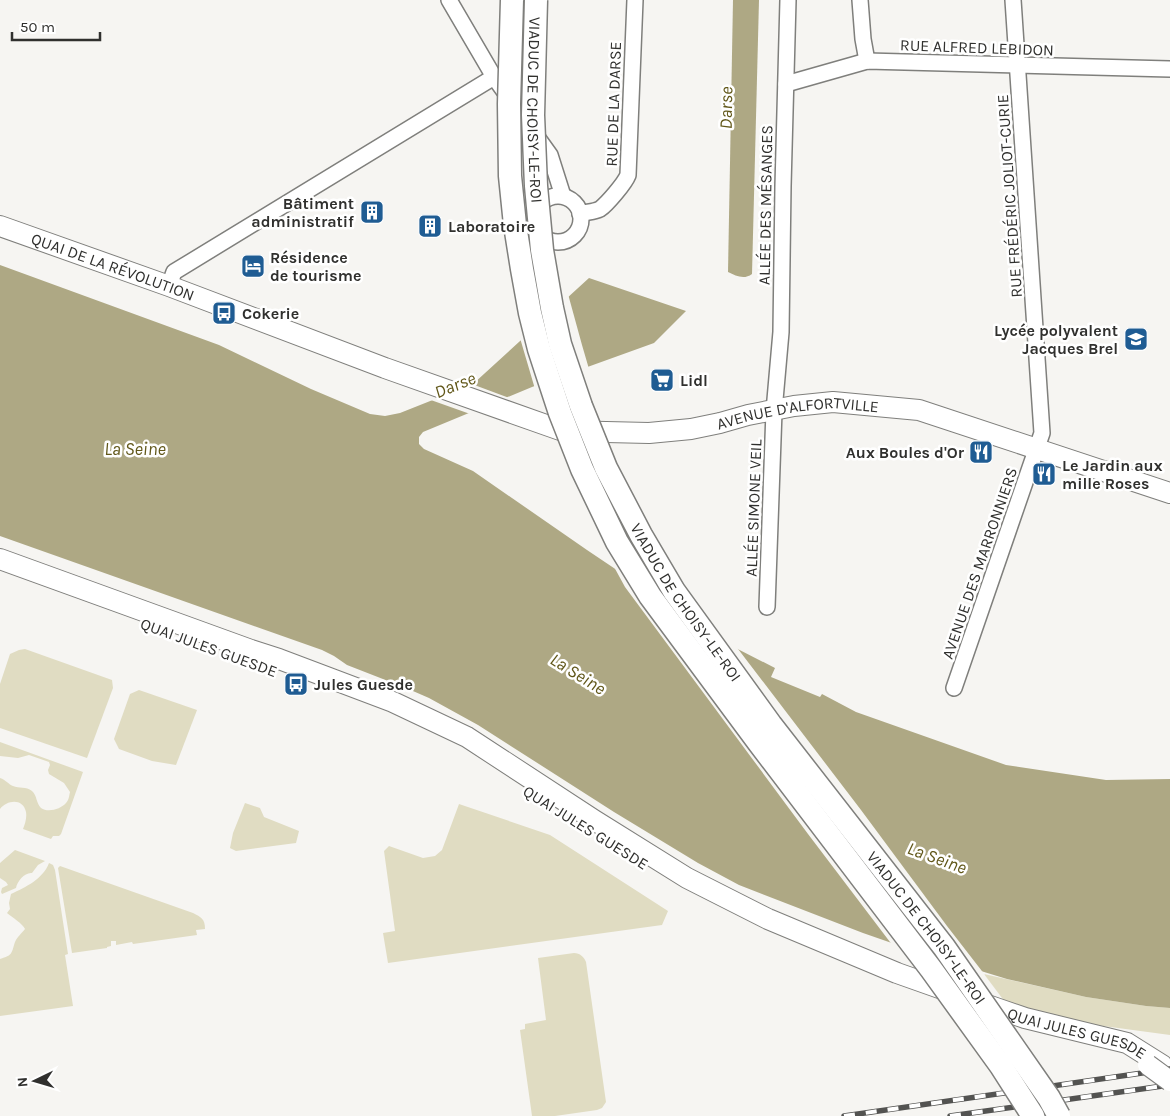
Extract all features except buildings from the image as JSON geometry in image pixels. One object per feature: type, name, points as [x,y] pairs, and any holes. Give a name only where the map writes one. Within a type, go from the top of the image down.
[{"type":"highway","name":"VIADUC DE CHOISY-LE-ROI","points":[[512,0],[509,104],[510,176],[520,260],[539,349],[560,413],[582,469],[617,542],[650,596],[931,969],[1001,1066],[1033,1116]]},
{"type":"highway","name":"VIADUC DE CHOISY-LE-ROI","points":[[536,0],[533,115],[536,186],[542,250],[560,344],[580,406],[606,468],[641,535],[674,591],[771,726],[944,947],[1049,1098],[1059,1116]]},
{"type":"main road","name":"QUAI DE LA RÉVOLUTION","points":[[0,226],[431,384]]},
{"type":"main road","name":"AVENUE D'ALFORTVILLE","points":[[431,384],[563,431],[649,433],[691,429],[794,406],[833,402],[919,410],[1170,493]]},
{"type":"main road","name":"QUAI JULES GUESDE","points":[[0,559],[393,702],[466,737],[688,878],[768,919],[897,973],[996,1008],[1025,1018],[1127,1043],[1163,1071]]},
{"type":"main road","name":"QUAI JULES GUESDE","points":[[0,571],[238,659],[357,700],[412,724],[470,752],[592,832],[682,887],[759,926],[880,979],[1023,1031],[1098,1044],[1125,1051],[1163,1071]]},
{"type":"street","points":[[449,0],[494,77],[550,156],[563,196]]},
{"type":"street","name":"RUE DE LA DARSE","points":[[580,214],[603,206],[625,182],[628,175],[634,0]]},
{"type":"street","name":"ALLÉE DES MÉSANGES","points":[[774,411],[781,332],[788,0]]},
{"type":"street","points":[[860,0],[867,61]]},
{"type":"street","name":"RUE FRÉDÉRIC JOLIOT-CURIE","points":[[1013,0],[1042,434],[1038,449]]},
{"type":"street","name":"RUE ALFRED LEBIDON","points":[[786,84],[867,61],[1170,69]]},
{"type":"street","points":[[168,286],[174,272],[494,77]]},
{"type":"street","points":[[563,196],[577,206],[581,222],[573,236],[563,241],[551,241],[545,238],[536,228],[535,214],[542,202],[547,198],[563,196]]},
{"type":"street","name":"ALLÉE SIMONE VEIL","points":[[767,607],[774,411]]},
{"type":"street","name":"AVENUE DES MARRONNIERS","points":[[954,688],[1038,449]]},
{"type":"shaded area","points":[[25,649],[112,680],[113,688],[87,758],[0,728],[0,684],[10,654]]},
{"type":"shaded area","points":[[139,690],[197,710],[176,765],[152,761],[119,749],[114,739],[130,694]]},
{"type":"shaded area","points":[[0,742],[83,772],[59,836],[53,836],[51,839],[23,829],[26,812],[22,804],[11,802],[0,809],[0,778],[13,786],[32,791],[39,806],[47,810],[58,809],[64,805],[68,801],[70,792],[64,783],[49,774],[49,762],[29,755],[18,758],[0,756]]},
{"type":"shaded area","points":[[245,803],[260,808],[264,817],[299,831],[296,843],[236,851],[230,848],[233,833]]},
{"type":"shaded area","points":[[459,804],[550,835],[668,911],[662,925],[388,963],[383,933],[395,931],[384,851],[389,846],[423,858],[435,856],[442,850]]},
{"type":"shaded area","points":[[15,850],[45,861],[38,865],[32,873],[22,878],[16,888],[2,894],[2,888],[8,885],[0,878],[0,863]]},
{"type":"shaded area","points":[[49,863],[53,865],[55,870],[68,954],[65,955],[73,1006],[0,1016],[0,959],[11,954],[16,940],[25,929],[7,913],[10,909],[11,894],[43,874]]},
{"type":"shaded area","points":[[60,866],[193,913],[202,919],[205,929],[196,930],[197,935],[133,944],[132,942],[116,945],[116,941],[111,941],[111,946],[107,948],[72,953],[58,868]]},
{"type":"shaded area","points":[[574,953],[582,956],[586,962],[606,1102],[602,1108],[597,1110],[555,1116],[532,1116],[520,1030],[525,1029],[525,1024],[546,1020],[538,958]]},
{"type":"shaded area","points":[[984,974],[1086,997],[1170,1008],[1170,1035],[1014,1014]]},
{"type":"water","points":[[733,0],[759,0],[752,274],[743,277],[728,272]]},
{"type":"water","name":"La Seine","points":[[0,265],[219,345],[311,389],[370,414],[385,416],[400,413],[473,384],[589,278],[686,311],[654,343],[532,387],[423,432],[419,437],[419,444],[424,449],[473,471],[724,642],[775,668],[771,677],[820,697],[822,694],[856,712],[1006,765],[1106,780],[1170,779],[1170,1008],[1086,997],[1007,979],[863,933],[739,885],[698,863],[478,725],[429,698],[347,665],[322,650],[0,536]]},
{"type":"pier","points":[[568,294],[589,369],[535,389],[520,338]]},
{"type":"pier","points":[[469,383],[512,399],[473,415],[428,399]]},
{"type":"pier","points":[[613,565],[735,645],[985,975],[893,946],[625,587]]},
{"type":"railway","points":[[844,1116],[1170,1069]]},
{"type":"railway","points":[[950,1116],[1170,1085]]},
{"type":"place","name":"Bâtiment administratif","points":[[372,212]]},
{"type":"place","name":"Laboratoire","points":[[430,226]]},
{"type":"place","name":"Résidence de tourisme","points":[[253,266]]},
{"type":"place","name":"Cokerie","points":[[224,313]]},
{"type":"place","name":"Lycée polyvalent Jacques Brel","points":[[1136,339]]},
{"type":"place","name":"Lidl","points":[[662,380]]},
{"type":"place","name":"Aux Boules d'Or","points":[[981,452]]},
{"type":"place","name":"Le Jardin aux mille Roses","points":[[1044,474]]},
{"type":"place","name":"Jules Guesde","points":[[296,684]]},
{"type":"water label","name":"Darse","points":[[726,108]]},
{"type":"water label","name":"Darse","points":[[455,385]]}]
